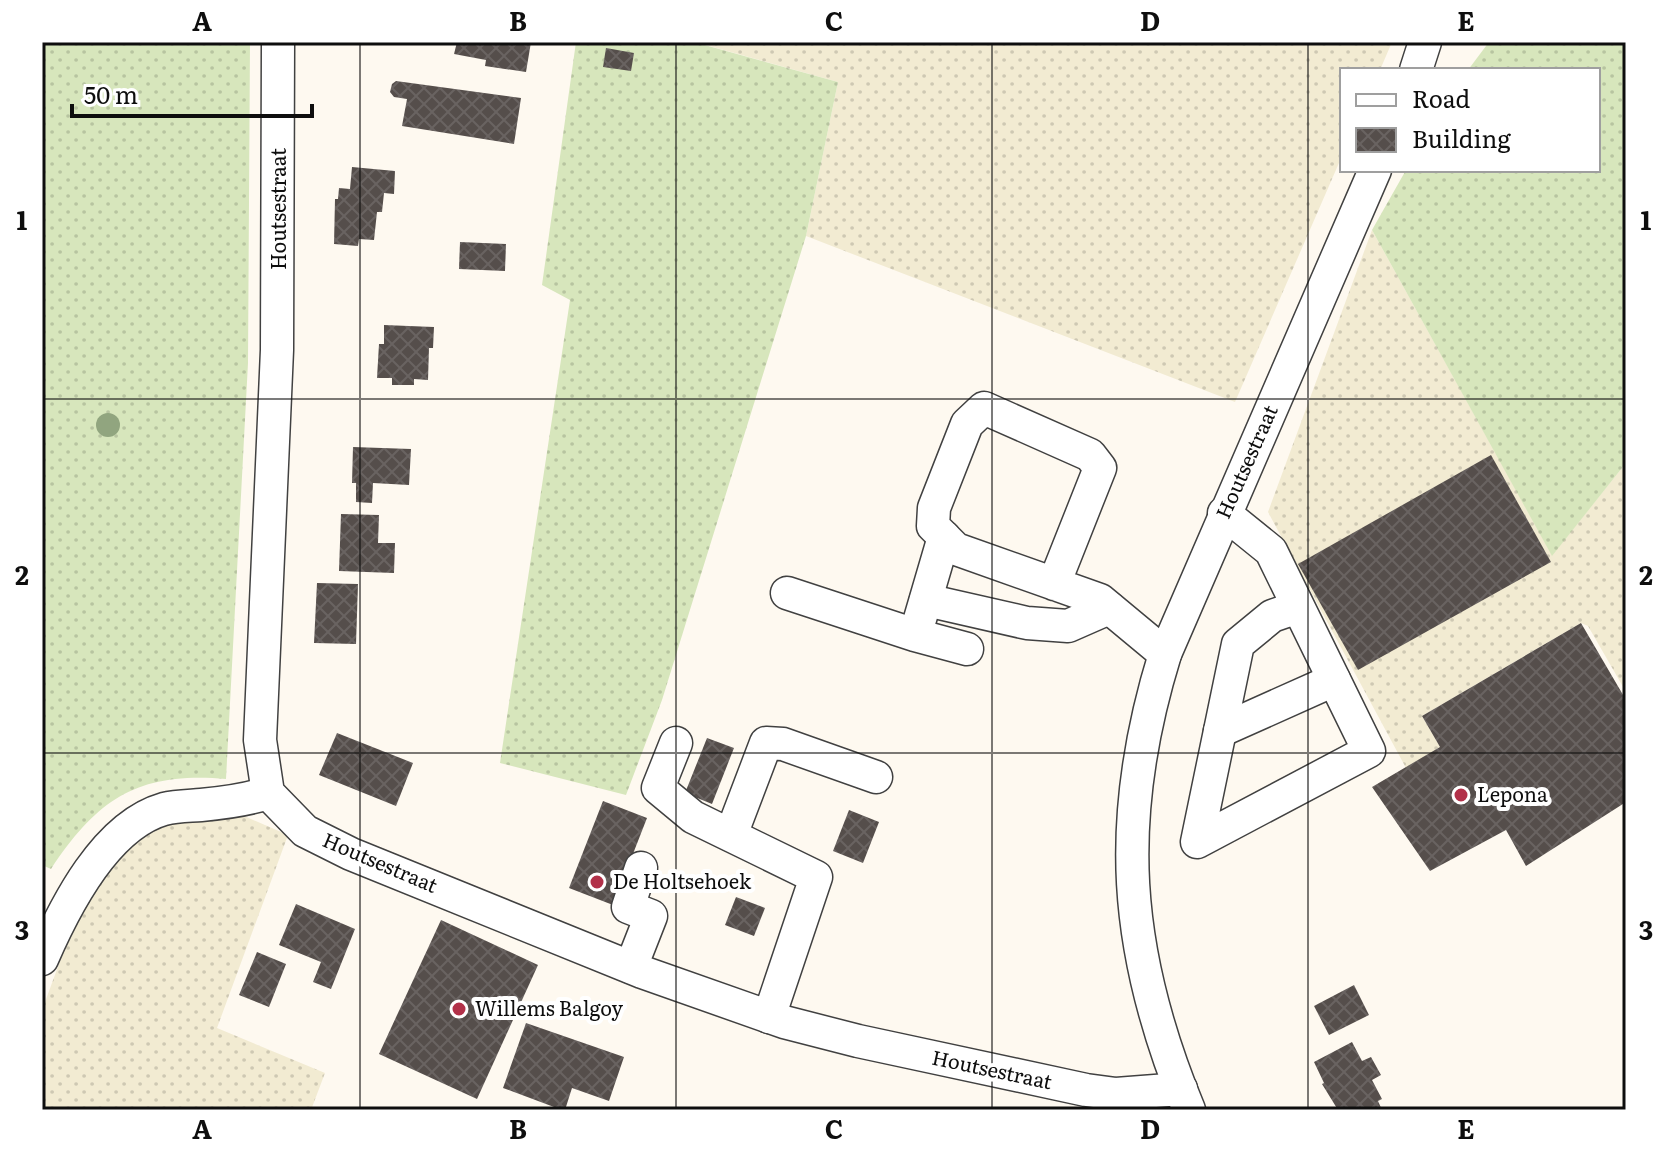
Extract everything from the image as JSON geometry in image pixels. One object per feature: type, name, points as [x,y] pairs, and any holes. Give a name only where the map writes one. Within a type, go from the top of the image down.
[{"type":"street","name":"Houtsestraat","points":[[278,42],[277,350],[260,740],[268,793],[305,831],[337,847],[631,967],[769,1017],[858,1041],[1116,1094],[1185,1099],[1153,1003],[1136,933],[1131,870],[1132,813],[1148,708],[1165,654],[1224,513],[1374,172]]},
{"type":"street","points":[[1054,584],[1100,468],[1090,455],[984,408],[967,424],[934,508],[933,526],[956,549],[1054,584],[1100,600],[1165,654]]},
{"type":"street","points":[[1224,513],[1271,551],[1369,751],[1197,842],[1238,644],[1272,616],[1298,607]]},
{"type":"street","points":[[915,635],[944,537]]},
{"type":"street","points":[[787,593],[967,649]]},
{"type":"street","points":[[926,600],[1027,623],[1068,626],[1109,608]]},
{"type":"street","points":[[1220,731],[1334,680]]},
{"type":"street","points":[[676,743],[658,788],[693,817],[816,877],[769,1017]]},
{"type":"street","points":[[731,835],[766,743],[783,744],[876,777]]},
{"type":"street","points":[[42,959],[56,926],[98,860],[114,840],[133,825],[166,808],[241,801],[268,793]]},
{"type":"street","points":[[631,967],[651,916],[628,907],[641,868]]},
{"type":"shaded area","points":[[695,42],[1392,42],[1381,68],[1340,68],[1340,161],[1235,402],[806,236],[838,82]]},
{"type":"shaded area","points":[[1372,230],[1552,555],[1626,463],[1626,692],[1588,626],[1581,623],[1422,716],[1440,747],[1406,768],[1268,512]]},
{"type":"shaded area","points":[[244,816],[288,835],[217,1028],[325,1073],[311,1110],[42,1110],[42,1013],[45,1002],[63,953],[89,901],[128,842],[173,823]]},
{"type":"green space","points":[[42,42],[250,42],[248,363],[226,779],[169,780],[124,794],[86,824],[51,869],[42,865]]},
{"type":"green space","points":[[576,42],[694,42],[838,82],[806,236],[662,700],[626,795],[500,763],[570,300],[542,285]]},
{"type":"green space","points":[[1489,42],[1626,42],[1626,463],[1552,556],[1372,230],[1405,172],[1600,172],[1600,68],[1470,68]]},
{"type":"building","points":[[457,42],[531,42],[526,72],[485,66],[486,60],[454,54]]},
{"type":"building","points":[[606,48],[634,53],[631,71],[603,67]]},
{"type":"building","points":[[396,81],[521,98],[514,144],[402,126],[407,99],[394,97],[390,92]]},
{"type":"building","points":[[352,167],[395,171],[394,194],[384,193],[382,212],[377,212],[374,240],[359,239],[358,246],[334,244],[335,199],[338,199],[339,188],[350,189]]},
{"type":"building","points":[[460,242],[506,244],[505,271],[459,269]]},
{"type":"building","points":[[384,325],[434,327],[433,348],[429,348],[428,380],[414,379],[414,385],[392,385],[392,378],[377,378],[379,344],[384,344]]},
{"type":"building","points":[[353,447],[411,449],[409,485],[373,483],[372,503],[356,502],[356,483],[352,483]]},
{"type":"building","points":[[1491,455],[1551,562],[1358,670],[1298,564]]},
{"type":"building","points":[[341,514],[379,515],[378,543],[395,543],[394,573],[339,571]]},
{"type":"building","points":[[317,583],[358,584],[356,644],[314,643]]},
{"type":"building","points":[[1581,623],[1626,700],[1626,802],[1526,866],[1506,830],[1430,871],[1372,787],[1440,747],[1422,716]]},
{"type":"building","points":[[337,733],[413,763],[396,806],[319,775]]},
{"type":"building","points":[[707,738],[734,748],[712,804],[685,793]]},
{"type":"building","points":[[603,801],[647,818],[613,905],[569,888]]},
{"type":"building","points":[[849,810],[879,822],[863,863],[833,851]]},
{"type":"building","points":[[736,897],[765,908],[754,936],[725,925]]},
{"type":"building","points":[[296,904],[355,929],[331,989],[313,982],[321,962],[279,945]]},
{"type":"building","name":"Willems Balgoy","points":[[441,920],[538,965],[477,1099],[379,1054]]},
{"type":"building","points":[[257,952],[286,964],[269,1007],[239,995]]},
{"type":"building","points":[[1354,985],[1369,1015],[1329,1035],[1314,1006]]},
{"type":"building","points":[[526,1023],[624,1057],[609,1101],[572,1088],[565,1110],[562,1110],[503,1088]]},
{"type":"building","points":[[1352,1042],[1362,1061],[1371,1057],[1381,1075],[1372,1080],[1382,1099],[1378,1101],[1382,1110],[1338,1110],[1322,1084],[1314,1062]]},
{"type":"place","name":"Lepona","points":[[1461,795]]},
{"type":"place","name":"De Holtsehoek","points":[[597,882]]},
{"type":"place","name":"Willems Balgoy","points":[[459,1009]]}]
